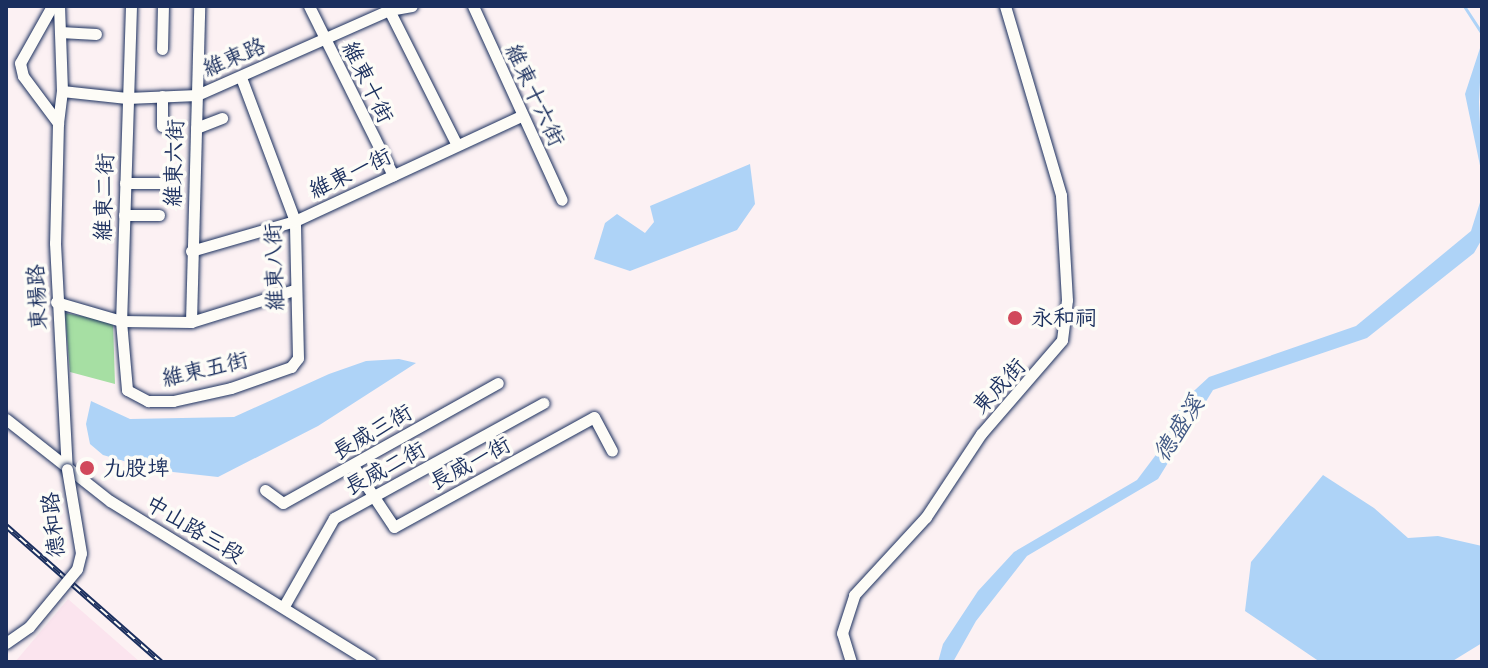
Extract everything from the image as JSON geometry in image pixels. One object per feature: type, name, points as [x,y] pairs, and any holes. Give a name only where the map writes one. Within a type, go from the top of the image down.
[{"type":"street","points":[[52,6],[20,63],[23,76],[58,123]]},
{"type":"street","name":"東楊路","points":[[59,6],[62,91],[58,123],[56,302],[67,469]]},
{"type":"street","name":"維東二街","points":[[127,390],[121,321],[131,6]]},
{"type":"street","points":[[162,49],[163,6]]},
{"type":"street","name":"維東六街","points":[[191,322],[199,6]]},
{"type":"street","name":"維東十街","points":[[309,6],[393,175]]},
{"type":"street","name":"維東路","points":[[62,91],[127,98],[197,95],[389,10],[412,6]]},
{"type":"street","name":"維東十六街","points":[[473,6],[562,200]]},
{"type":"street","name":"東成街","points":[[851,662],[842,633],[854,595],[926,517],[981,434],[1062,340],[1067,300],[1061,195],[1005,6]]},
{"type":"street","points":[[389,10],[456,143]]},
{"type":"street","points":[[60,32],[96,34]]},
{"type":"street","name":"維東八街","points":[[241,77],[295,221],[294,290],[298,358],[291,367]]},
{"type":"street","points":[[162,96],[162,126]]},
{"type":"street","name":"維東一街","points":[[191,251],[295,221],[456,143],[521,116]]},
{"type":"street","points":[[196,128],[222,118]]},
{"type":"street","points":[[125,183],[161,183]]},
{"type":"street","points":[[124,215],[159,215]]},
{"type":"street","points":[[56,302],[121,321],[191,322],[294,290]]},
{"type":"street","name":"維東五街","points":[[127,390],[148,401],[173,401],[291,367]]},
{"type":"street","name":"長威三街","points":[[265,490],[283,503],[354,467],[498,383]]},
{"type":"street","name":"長威二街","points":[[284,606],[334,518],[543,403]]},
{"type":"street","name":"長威一街","points":[[354,467],[394,527],[594,417],[612,451]]},
{"type":"street","name":"中山路三段","points":[[6,419],[67,469],[371,662]]},
{"type":"street","name":"德和路","points":[[6,643],[29,627],[77,569],[81,553],[67,469]]},
{"type":"shaded area","points":[[68,599],[140,662],[15,662]]},
{"type":"green space","points":[[65,313],[113,322],[115,384],[70,372]]},
{"type":"water","points":[[1482,42],[1479,102],[1482,175],[1465,94]]},
{"type":"water","points":[[750,164],[755,204],[737,230],[630,271],[594,259],[605,223],[617,214],[645,233],[654,222],[650,206]]},
{"type":"water","name":"德盛溪","points":[[1482,196],[1482,239],[1474,253],[1367,338],[1213,390],[1158,479],[1027,556],[976,621],[953,662],[938,662],[943,644],[978,591],[1014,552],[1137,480],[1161,448],[1183,401],[1209,377],[1356,326],[1471,231]]},
{"type":"water","points":[[399,359],[416,363],[318,426],[218,477],[155,470],[103,455],[90,444],[86,424],[91,401],[130,419],[234,417],[329,374],[366,361]]},
{"type":"water","points":[[1323,475],[1374,508],[1408,538],[1438,536],[1482,546],[1482,643],[1451,662],[1320,662],[1245,611],[1251,562]]},
{"type":"waterway","points":[[1464,6],[1482,34]]},
{"type":"railway","points":[[6,526],[161,662]]},
{"type":"place","name":"永和祠","points":[[1015,318]]},
{"type":"place","name":"九股埤","points":[[87,468]]}]
